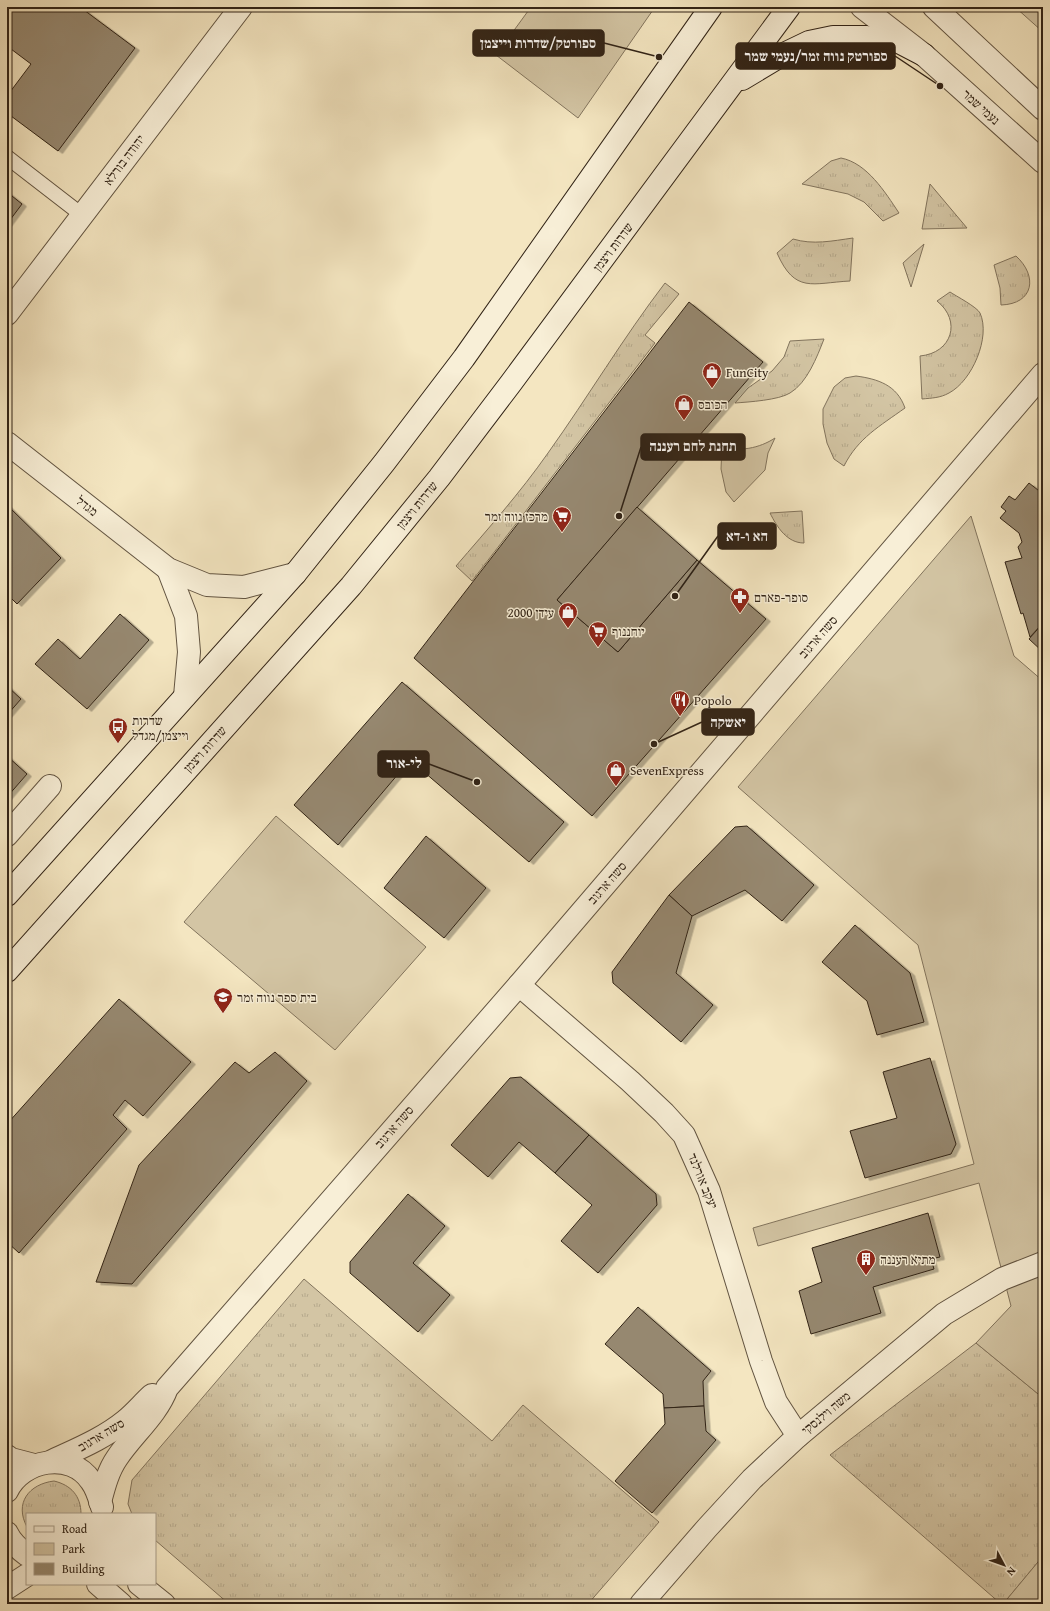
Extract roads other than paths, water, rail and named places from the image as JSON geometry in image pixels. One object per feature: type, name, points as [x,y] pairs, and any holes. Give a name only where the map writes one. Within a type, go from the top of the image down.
[{"type":"street","name":"יהודה בורלא","points":[[7,314],[241,7]]},
{"type":"street","name":"שדרות ויצמן","points":[[7,971],[351,586],[405,520],[507,390],[734,84],[789,7]]},
{"type":"street","name":"נעמי שמר","points":[[862,7],[924,56],[1043,162]]},
{"type":"street","points":[[934,7],[1043,109]]},
{"type":"street","points":[[7,895],[295,574],[384,463],[464,358],[707,9]]},
{"type":"street","points":[[734,84],[782,55],[802,45],[833,37],[867,37],[899,42],[924,56]]},
{"type":"street","name":"סשה ארגוב","points":[[101,1508],[106,1481],[115,1460],[162,1402],[167,1388],[519,985],[1043,374]]},
{"type":"street","name":"מגדל","points":[[7,443],[168,569],[207,585],[244,587],[295,574]]},
{"type":"street","points":[[168,569],[186,616],[189,652],[185,696]]},
{"type":"street","points":[[7,834],[50,786]]},
{"type":"street","name":"יעקב אורלנד","points":[[519,985],[635,1085],[684,1135],[709,1191],[761,1361],[776,1402],[798,1436]]},
{"type":"street","name":"משה וילנסקי","points":[[641,1604],[706,1528],[752,1479],[798,1436],[944,1314],[1002,1279],[1039,1265]]},
{"type":"street","name":"סשה ארגוב","points":[[7,1491],[10,1484],[21,1473],[76,1450],[108,1433],[125,1421],[154,1393],[167,1388]]},
{"type":"street","points":[[7,1456],[11,1459],[42,1464],[65,1463],[79,1470],[91,1480],[99,1494],[101,1508]]},
{"type":"street","points":[[7,1533],[19,1550],[26,1554]]},
{"type":"street","points":[[7,1588],[26,1577]]},
{"type":"street","points":[[99,1585],[121,1604]]},
{"type":"street","points":[[141,1585],[164,1604]]},
{"type":"lane","points":[[7,157],[82,215]]},
{"type":"place","name":"ספורטק/שדרות וייצמן","points":[[659,57]]},
{"type":"place","name":"ספורטק נווה זמר/נעמי שמר","points":[[940,86]]},
{"type":"place","name":"FunCity","points":[[712,389]]},
{"type":"place","name":"הכובס","points":[[684,421]]},
{"type":"place","name":"תחנת לחם רעננה","points":[[619,516]]},
{"type":"place","name":"מרכז נווה זמר","points":[[562,533]]},
{"type":"place","name":"הא ו-דא","points":[[675,596]]},
{"type":"place","name":"סופר-פארם","points":[[740,614]]},
{"type":"place","name":"עידן 2000","points":[[568,629]]},
{"type":"place","name":"יוחננוף","points":[[598,648]]},
{"type":"place","name":"Popolo","points":[[680,717]]},
{"type":"place","name":"שדרות וייצמן/מגדל","points":[[118,744]]},
{"type":"place","name":"יאשקה","points":[[654,744]]},
{"type":"place","name":"לי-אור","points":[[477,782]]},
{"type":"place","name":"SevenExpress","points":[[616,787]]},
{"type":"place","name":"בית ספר נווה זמר","points":[[223,1014]]},
{"type":"place","name":"מתיא רעננה","points":[[866,1276]]}]
